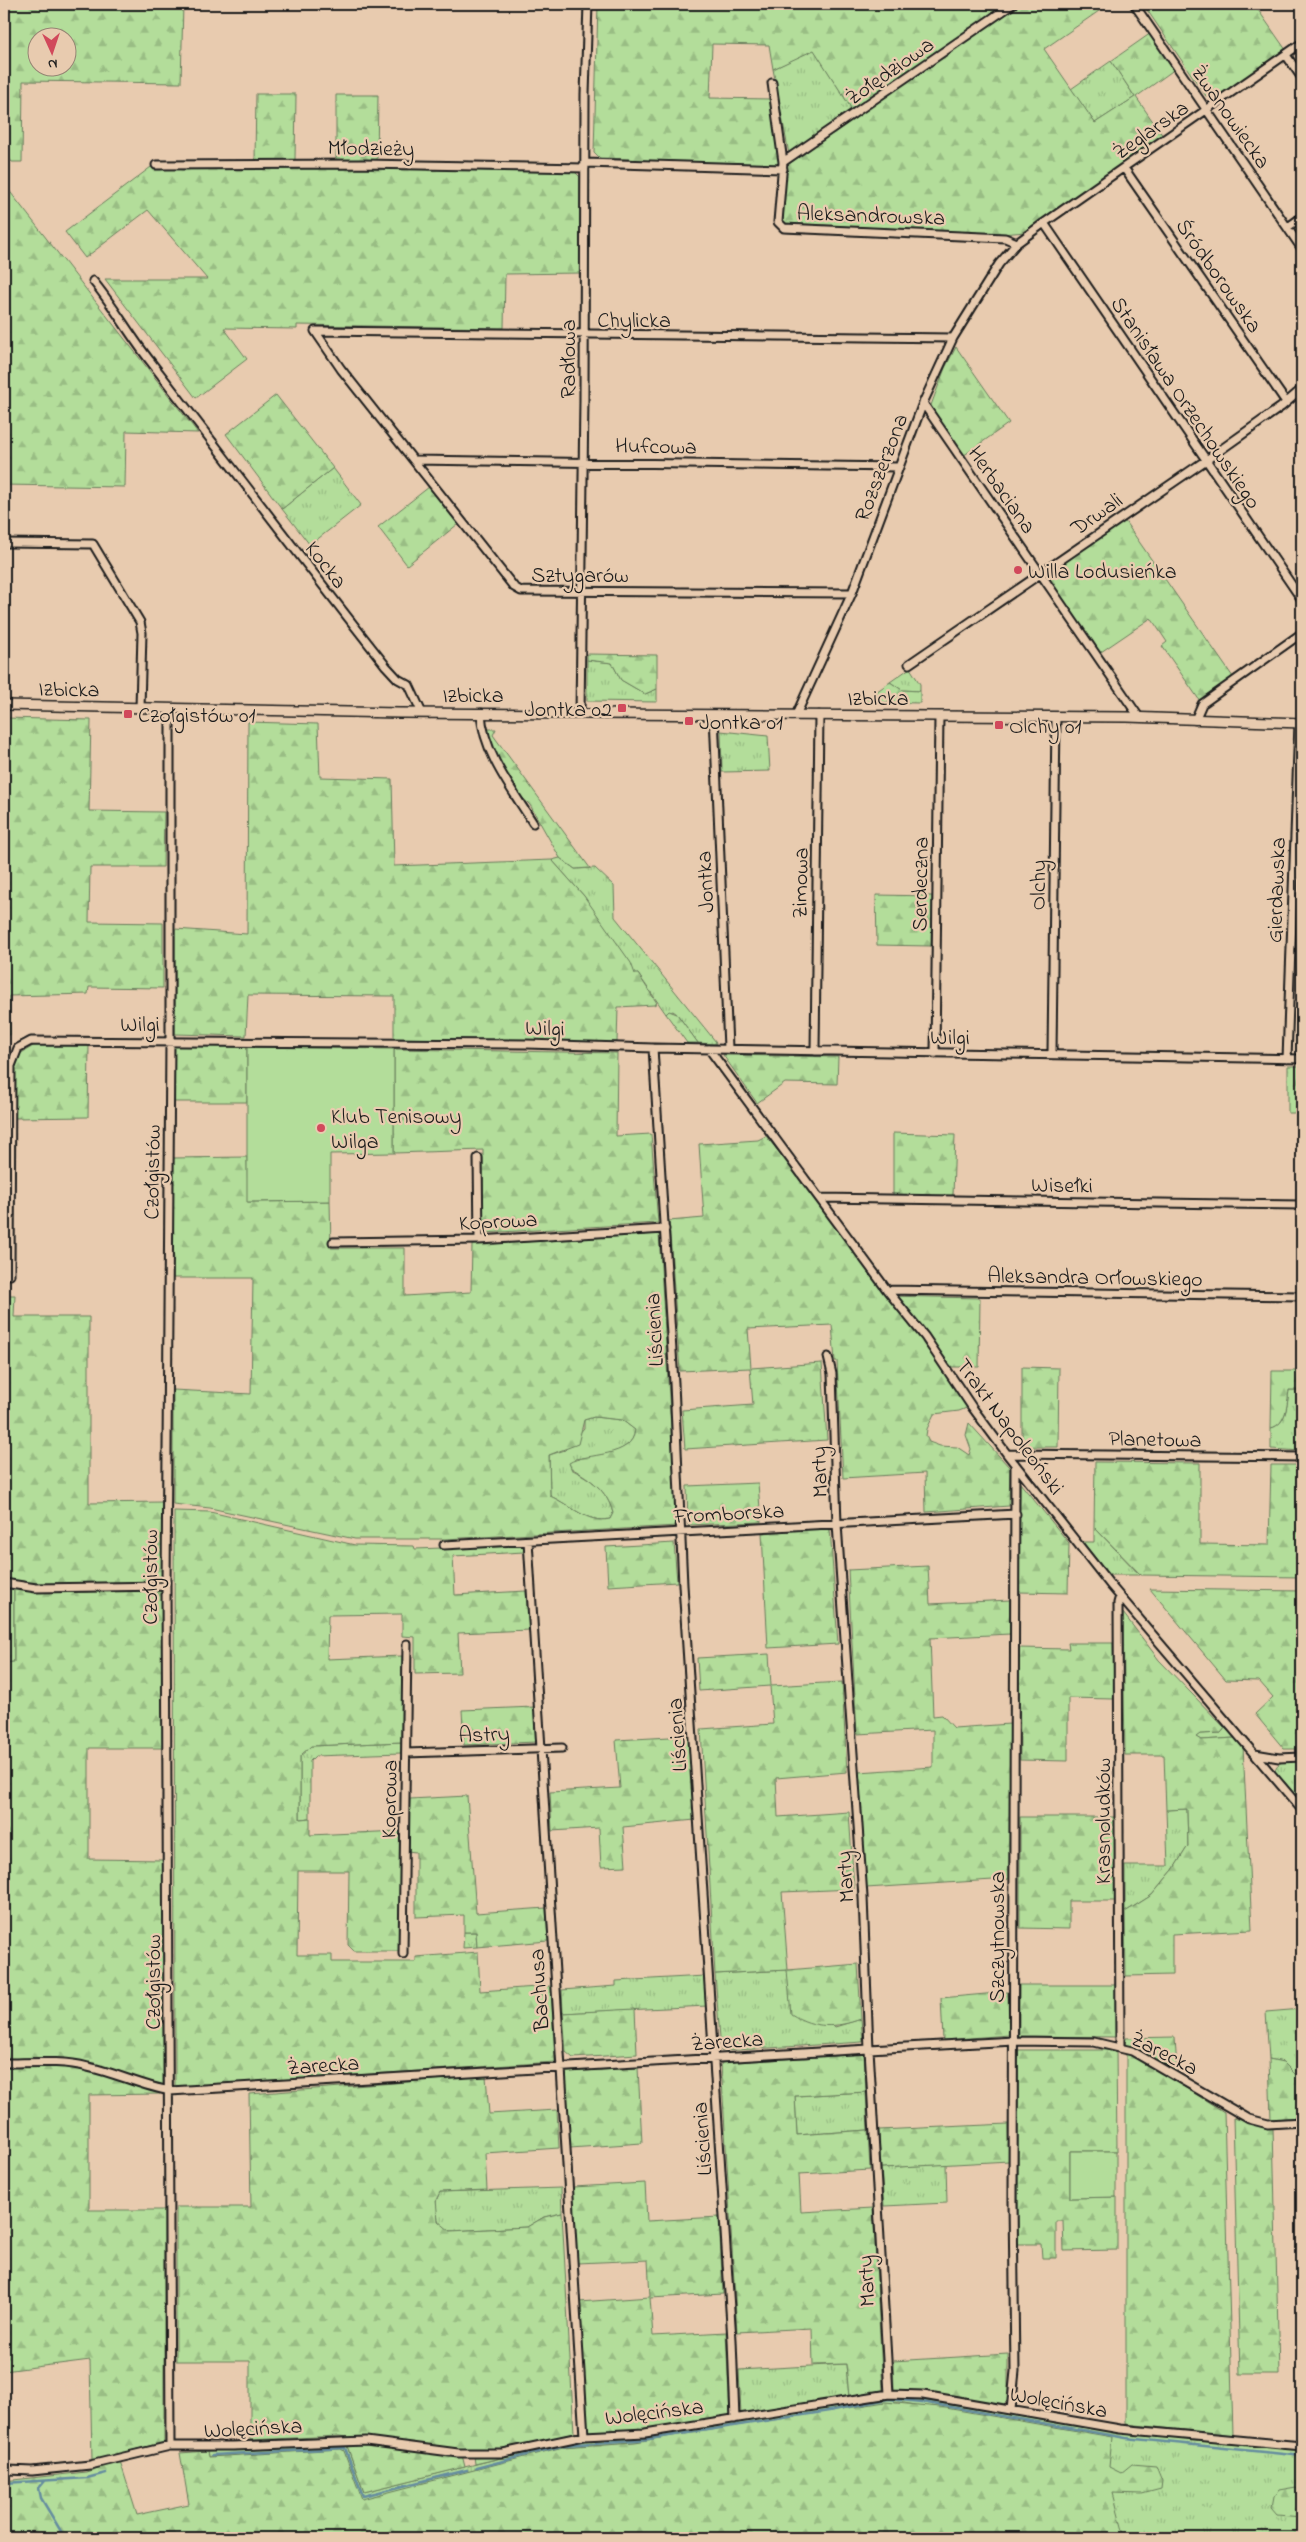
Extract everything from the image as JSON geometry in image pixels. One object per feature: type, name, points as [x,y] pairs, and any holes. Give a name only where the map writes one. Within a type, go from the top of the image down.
[{"type":"street","name":"Radłowa","points":[[580,714],[588,4]]},
{"type":"street","name":"Żołędziowa","points":[[783,166],[1013,4]]},
{"type":"street","name":"Żwanowiecka","points":[[1134,4],[1302,249]]},
{"type":"street","name":"Żeglarska","points":[[1017,243],[1302,43]]},
{"type":"street","points":[[1286,55],[1302,78]]},
{"type":"street","points":[[772,83],[783,166]]},
{"type":"street","name":"Młodzieży","points":[[156,165],[783,166]]},
{"type":"street","name":"Aleksandrowska","points":[[783,166],[778,219],[784,228],[1005,238],[1017,243]]},
{"type":"street","name":"Śródborowska","points":[[1124,168],[1286,402]]},
{"type":"street","points":[[1288,227],[1302,217]]},
{"type":"street","name":"Stanisława Orzechowskiego","points":[[1044,223],[1204,460],[1302,600]]},
{"type":"street","name":"Rozszerzona","points":[[796,715],[852,593],[923,404],[953,338],[999,264],[1017,243]]},
{"type":"street","name":"Kocka","points":[[93,281],[106,296],[133,339],[282,535],[386,666],[410,686],[422,713]]},
{"type":"street","name":"Chylicka","points":[[315,331],[584,336],[953,338]]},
{"type":"street","name":"Sztygarów","points":[[315,331],[341,370],[514,588],[520,591],[852,593]]},
{"type":"street","name":"Drwali","points":[[909,664],[1204,460],[1302,389]]},
{"type":"street","name":"Herbaciana","points":[[923,404],[1138,718]]},
{"type":"street","name":"Hufcowa","points":[[414,460],[898,468]]},
{"type":"street","points":[[4,543],[93,544],[140,622],[142,633],[140,708]]},
{"type":"street","points":[[1195,720],[1202,704],[1302,633]]},
{"type":"street","name":"Izbicka","points":[[4,705],[422,713],[1138,718],[1300,723]]},
{"type":"street","name":"Czołgistów","points":[[170,709],[170,1040],[166,1586],[170,2091],[170,2446]]},
{"type":"street","points":[[481,713],[482,724],[490,750],[533,823]]},
{"type":"street","name":"Jontka","points":[[714,715],[728,1048]]},
{"type":"street","name":"Zimowa","points":[[814,1051],[819,715]]},
{"type":"street","name":"Serdeczna","points":[[935,1054],[939,716]]},
{"type":"street","name":"Olchy","points":[[1052,1053],[1056,717]]},
{"type":"street","name":"Gierdawska","points":[[1287,1059],[1300,723]]},
{"type":"street","name":"Wilgi","points":[[10,1275],[10,1066],[14,1053],[31,1040],[527,1044],[935,1054],[1052,1053],[1302,1059]]},
{"type":"street","name":"Liścienia","points":[[653,1048],[665,1229],[680,1533],[732,2340],[735,2419]]},
{"type":"street","name":"Trakt Napoleoński","points":[[709,1049],[887,1290],[925,1337],[972,1407],[1007,1454],[1120,1596],[1302,1810]]},
{"type":"street","points":[[478,1158],[479,1240]]},
{"type":"street","name":"Wisełki","points":[[820,1198],[1302,1205]]},
{"type":"street","name":"Koprowa","points":[[334,1242],[479,1240],[665,1229]]},
{"type":"street","name":"Aleksandra Orłowskiego","points":[[887,1290],[1302,1296]]},
{"type":"street","name":"Marty","points":[[828,1357],[832,1374],[837,1524],[863,1898],[869,2048],[889,2394]]},
{"type":"street","name":"Planetowa","points":[[1007,1454],[1302,1457]]},
{"type":"street","name":"Szczytnowska","points":[[1011,2410],[1015,2371],[1015,1464]]},
{"type":"street","name":"Fromborska","points":[[444,1545],[1016,1514]]},
{"type":"street","name":"Bachusa","points":[[528,1541],[584,2436]]},
{"type":"street","points":[[4,1583],[36,1588],[166,1586]]},
{"type":"street","name":"Krasnoludków","points":[[1120,1596],[1118,1603],[1120,2046]]},
{"type":"street","name":"Koprowa","points":[[403,1954],[408,1644]]},
{"type":"street","name":"Astry","points":[[406,1753],[562,1748]]},
{"type":"street","points":[[1255,1754],[1279,1758],[1302,1758]]},
{"type":"street","name":"Żarecka","points":[[4,2063],[67,2063],[89,2067],[153,2088],[170,2091],[483,2070],[562,2068],[869,2048],[1014,2041],[1094,2042],[1120,2046],[1158,2065],[1237,2113],[1268,2124],[1302,2122]]},
{"type":"street","name":"Wolęcińska","points":[[9,2470],[32,2471],[78,2467],[170,2446],[233,2446],[366,2441],[468,2454],[503,2453],[584,2436],[645,2433],[889,2394],[923,2395],[1120,2429],[1302,2446]]},
{"type":"green space","points":[[4,4],[183,4],[181,83],[23,81],[22,162],[12,162],[4,152]]},
{"type":"green space","points":[[598,4],[1008,4],[853,111],[814,50],[773,69],[769,45],[712,44],[710,98],[771,99],[781,166],[739,163],[630,162],[630,159],[600,158],[594,152]]},
{"type":"green space","points":[[1019,4],[1109,4],[1044,49],[1095,123],[1135,97],[1111,61],[1151,33],[1175,69],[1136,97],[1163,136],[1026,232],[1001,234],[783,223],[786,166]]},
{"type":"green space","points":[[1143,4],[1254,4],[1286,50],[1215,98],[1206,96]]},
{"type":"green space","points":[[814,49],[853,111],[789,154],[773,69]]},
{"type":"green space","points":[[1111,61],[1135,97],[1095,123],[1071,89]]},
{"type":"green space","points":[[256,94],[296,94],[295,160],[255,160]]},
{"type":"green space","points":[[336,95],[378,95],[377,161],[336,160]]},
{"type":"green space","points":[[331,166],[574,171],[580,177],[580,273],[505,274],[504,328],[297,325],[297,329],[224,328],[247,359],[196,398],[105,279],[207,279],[148,210],[85,258],[65,232],[151,167]]},
{"type":"green space","points":[[4,184],[198,433],[126,431],[125,487],[4,485]]},
{"type":"green space","points":[[956,347],[1009,423],[963,456],[930,408],[945,368]]},
{"type":"green space","points":[[276,395],[333,468],[282,509],[226,434]]},
{"type":"green space","points":[[333,468],[361,505],[310,545],[282,509]]},
{"type":"green space","points":[[429,487],[458,524],[407,565],[378,527]]},
{"type":"green space","points":[[1124,520],[1233,677],[1200,701],[1162,646],[1167,642],[1151,618],[1098,654],[1044,576]]},
{"type":"green space","points":[[587,654],[657,655],[657,689],[645,694],[621,680],[612,663],[587,660]]},
{"type":"green space","points":[[587,660],[612,663],[621,680],[645,694],[657,689],[657,702],[587,701]]},
{"type":"green space","points":[[910,668],[920,684],[920,691],[902,690],[890,682]]},
{"type":"green space","points":[[890,682],[902,690],[920,691],[920,703],[862,702]]},
{"type":"green space","points":[[4,718],[91,720],[89,811],[164,812],[163,867],[90,867],[89,922],[163,923],[163,988],[89,987],[88,994],[9,996],[10,1035],[4,1034]]},
{"type":"green space","points":[[248,722],[318,724],[320,777],[392,779],[394,866],[552,860],[584,896],[631,963],[635,974],[638,974],[657,1003],[654,1005],[618,1007],[617,1042],[394,1038],[394,996],[248,995],[246,1036],[175,1034],[175,929],[247,934]]},
{"type":"green space","points":[[486,729],[496,729],[493,735],[590,868],[575,869],[560,858],[530,805],[518,793],[488,739]]},
{"type":"green space","points":[[721,731],[768,736],[770,771],[722,772]]},
{"type":"green space","points":[[560,858],[575,869],[595,868],[614,886],[615,917],[716,1042],[715,1044],[698,1043],[677,1014],[673,1011],[666,1014],[638,974],[635,975],[584,896],[552,860]]},
{"type":"green space","points":[[876,895],[932,896],[931,946],[877,945]]},
{"type":"green space","points":[[669,1011],[677,1014],[698,1043],[687,1043],[666,1014]]},
{"type":"green space","points":[[35,1045],[89,1045],[88,1117],[15,1118],[15,1059],[18,1055]]},
{"type":"green space","points":[[173,1046],[247,1047],[247,1102],[173,1102]]},
{"type":"green space","name":"Klub Tenisowy Wilga","points":[[247,1047],[394,1049],[394,1153],[330,1154],[330,1201],[247,1202]]},
{"type":"green space","points":[[394,1049],[617,1053],[616,1136],[651,1134],[658,1223],[483,1233],[483,1150],[394,1153]]},
{"type":"green space","points":[[723,1055],[838,1057],[837,1084],[785,1083],[757,1103]]},
{"type":"green space","points":[[1288,1066],[1302,1066],[1302,1113],[1288,1113]]},
{"type":"green space","points":[[893,1133],[955,1135],[953,1196],[893,1195]]},
{"type":"green space","points":[[766,1136],[816,1198],[886,1296],[980,1298],[979,1367],[952,1367],[929,1337],[922,1342],[969,1407],[959,1411],[934,1414],[926,1436],[929,1442],[940,1446],[957,1447],[969,1455],[971,1449],[966,1435],[969,1423],[1010,1468],[1009,1506],[926,1512],[925,1473],[843,1478],[837,1361],[835,1361],[832,1325],[748,1329],[751,1368],[822,1363],[827,1440],[685,1449],[682,1410],[753,1405],[750,1368],[680,1371],[669,1221],[704,1218],[699,1144],[758,1140]]},
{"type":"green space","points":[[247,1157],[248,1202],[330,1201],[331,1248],[405,1248],[405,1296],[471,1292],[472,1245],[659,1234],[677,1526],[445,1539],[355,1539],[210,1508],[173,1504],[173,1390],[251,1394],[253,1278],[173,1278],[173,1158]],"holes":[[[594,1417],[622,1420],[635,1430],[632,1439],[626,1446],[569,1463],[571,1468],[585,1476],[607,1498],[613,1513],[610,1519],[602,1520],[586,1516],[550,1496],[549,1455],[578,1444],[584,1420]]]},
{"type":"green space","points":[[4,1295],[15,1295],[14,1317],[89,1317],[89,1503],[163,1502],[163,1585],[71,1585],[4,1581]]},
{"type":"green space","points":[[1022,1367],[1059,1368],[1058,1447],[1022,1447]]},
{"type":"green space","points":[[1272,1371],[1302,1371],[1302,1390],[1289,1390],[1287,1407],[1283,1418],[1276,1426],[1271,1428]]},
{"type":"green space","points":[[1289,1390],[1302,1390],[1302,1451],[1271,1449],[1271,1428],[1276,1426],[1283,1418],[1287,1407]]},
{"type":"green space","points":[[594,1417],[622,1420],[635,1430],[633,1438],[627,1445],[611,1453],[575,1459],[571,1469],[591,1481],[607,1498],[613,1513],[610,1519],[602,1520],[579,1513],[550,1496],[549,1455],[565,1450],[584,1428],[584,1420]]},
{"type":"green space","points":[[1095,1462],[1200,1463],[1200,1544],[1269,1545],[1271,1465],[1302,1465],[1302,1577],[1141,1575],[1094,1527]]},
{"type":"green space","points":[[758,1483],[761,1522],[688,1525],[687,1486]]},
{"type":"green space","points":[[1020,1483],[1069,1543],[1068,1593],[1019,1592]]},
{"type":"green space","points":[[174,1511],[210,1512],[355,1545],[414,1546],[415,1549],[524,1545],[524,1552],[453,1556],[455,1595],[526,1591],[529,1630],[458,1633],[460,1673],[415,1674],[415,1637],[402,1636],[402,1614],[328,1615],[327,1659],[402,1656],[401,1742],[311,1746],[300,1756],[300,1819],[310,1818],[310,1835],[400,1831],[399,1951],[354,1951],[348,1945],[349,1871],[298,1871],[297,1955],[332,1955],[332,1962],[416,1962],[416,1957],[478,1952],[480,1991],[551,1986],[555,2062],[175,2087]]},
{"type":"green space","points":[[1094,1527],[1140,1575],[1109,1575],[1083,1542],[1094,1542]]},
{"type":"green space","points":[[830,1528],[838,1644],[768,1648],[762,1533]]},
{"type":"green space","points":[[674,1543],[677,1582],[608,1586],[606,1547]]},
{"type":"green space","points":[[928,1566],[930,1604],[1010,1600],[1010,1634],[930,1638],[933,1716],[942,1715],[954,1728],[1010,1724],[1009,1879],[866,1888],[859,1772],[933,1767],[933,1730],[857,1734],[848,1570]]},
{"type":"green space","points":[[10,1588],[14,1588],[14,1662],[4,1663],[4,1617],[9,1617]]},
{"type":"green space","points":[[14,1588],[85,1592],[163,1590],[163,1748],[89,1748],[89,1859],[163,1860],[163,2085],[71,2061],[4,2058],[4,1663],[14,1662]]},
{"type":"green space","points":[[1150,1589],[1302,1591],[1302,1749],[1284,1749],[1255,1714],[1273,1697],[1259,1681],[1226,1680]]},
{"type":"green space","points":[[1123,1613],[1159,1660],[1225,1728],[1221,1733],[1200,1734],[1196,1737],[1201,1740],[1235,1738],[1243,1746],[1252,1930],[1172,1934],[1172,1975],[1126,1976],[1125,1912],[1152,1895],[1173,1870],[1188,1846],[1187,1809],[1166,1810],[1164,1755],[1125,1755]]},
{"type":"green space","points":[[1068,1643],[1113,1643],[1114,1699],[1068,1698],[1068,1761],[1020,1760],[1019,1648],[1069,1649]]},
{"type":"green space","points":[[769,1654],[771,1686],[842,1682],[847,1772],[776,1778],[778,1817],[849,1812],[854,1889],[782,1892],[788,1970],[858,1964],[861,2019],[843,2024],[817,2025],[791,2014],[787,1970],[715,1974],[701,1729],[773,1724],[770,1686],[699,1691],[697,1658]]},
{"type":"green space","points":[[534,1707],[536,1742],[464,1745],[462,1710]]},
{"type":"green space","points":[[1225,1728],[1235,1738],[1201,1740],[1195,1737],[1200,1734],[1221,1733]]},
{"type":"green space","points":[[688,1736],[695,1820],[623,1827],[626,1866],[601,1867],[599,1828],[552,1831],[550,1792],[620,1788],[616,1740]]},
{"type":"green space","points":[[401,1742],[401,1753],[315,1756],[310,1761],[310,1818],[300,1819],[300,1756],[311,1746]]},
{"type":"green space","points":[[1301,1759],[1299,1764],[1302,1768],[1302,1802],[1275,1771],[1281,1762]]},
{"type":"green space","points":[[467,1796],[476,1913],[546,1908],[548,1941],[477,1947],[476,1932],[464,1932],[464,1915],[416,1917],[416,1852],[407,1851],[410,1799]]},
{"type":"green space","points":[[1187,1809],[1188,1846],[1173,1870],[1152,1895],[1125,1912],[1125,1866],[1168,1866],[1166,1810]]},
{"type":"green space","points":[[1020,1817],[1115,1817],[1115,1901],[1069,1901],[1069,1929],[1020,1928]]},
{"type":"green space","points":[[464,1932],[476,1932],[477,1947],[463,1948]]},
{"type":"green space","points":[[787,1970],[835,2027],[861,2019],[863,2042],[721,2051],[715,1974]]},
{"type":"green space","points":[[705,1976],[707,2006],[563,2013],[562,1990],[616,1986],[616,1981]]},
{"type":"green space","points":[[1019,1985],[1116,1985],[1116,2037],[1019,2036]]},
{"type":"green space","points":[[1008,1992],[1009,2035],[943,2040],[941,1998]]},
{"type":"green space","points":[[635,2009],[637,2054],[573,2058],[566,2052],[563,2013]]},
{"type":"green space","points":[[1302,2009],[1302,2081],[1283,2062],[1269,2059],[1266,2012]]},
{"type":"green space","points":[[1175,2037],[1177,2071],[1125,2045],[1126,2038]]},
{"type":"green space","points":[[1018,2050],[1116,2050],[1117,2151],[1070,2151],[1070,2198],[1117,2197],[1117,2250],[1064,2251],[1063,2221],[1056,2221],[1056,2258],[1042,2258],[1041,2244],[1018,2244]]},
{"type":"green space","points":[[1126,2050],[1224,2112],[1233,2435],[1126,2424]]},
{"type":"green space","points":[[864,2054],[866,2092],[795,2096],[797,2135],[868,2130],[870,2170],[799,2174],[801,2212],[873,2208],[883,2391],[849,2397],[846,2364],[813,2365],[812,2328],[737,2332],[721,2063]]},
{"type":"green space","points":[[1269,2059],[1283,2062],[1302,2081],[1302,2117],[1271,2119]]},
{"type":"green space","points":[[67,2065],[87,2069],[160,2094],[89,2095],[89,2210],[164,2210],[164,2442],[92,2461],[90,2360],[4,2371],[4,2067]]},
{"type":"green space","points":[[638,2068],[642,2143],[570,2148],[566,2072]]},
{"type":"green space","points":[[486,2076],[489,2114],[557,2110],[559,2148],[485,2153],[487,2190],[440,2192],[436,2200],[438,2221],[450,2231],[527,2227],[544,2217],[562,2213],[574,2433],[505,2450],[444,2449],[339,2436],[250,2440],[250,2361],[176,2361],[176,2207],[251,2207],[249,2094]]},
{"type":"green space","points":[[866,2092],[868,2130],[797,2135],[795,2096]]},
{"type":"green space","points":[[1233,2118],[1273,2128],[1279,2374],[1240,2374]]},
{"type":"green space","points":[[1008,2124],[1009,2161],[881,2168],[879,2130]]},
{"type":"green space","points":[[1070,2151],[1116,2151],[1116,2197],[1070,2198]]},
{"type":"green space","points":[[946,2164],[947,2203],[884,2206],[881,2168]]},
{"type":"green space","points":[[645,2183],[647,2221],[719,2217],[723,2294],[650,2298],[653,2336],[726,2332],[730,2418],[659,2427],[586,2433],[579,2302],[650,2297],[648,2260],[577,2263],[573,2187]]},
{"type":"green space","points":[[561,2188],[562,2213],[544,2217],[527,2227],[450,2231],[441,2224],[435,2209],[440,2192]]},
{"type":"green space","points":[[1008,2354],[1008,2400],[1003,2405],[951,2395],[894,2390],[893,2361]]},
{"type":"green space","points":[[846,2364],[849,2397],[741,2415],[739,2370]]},
{"type":"green space","points":[[897,2396],[1113,2432],[1229,2444],[1302,2449],[1302,2538],[954,2538],[1112,2438],[898,2402],[635,2442],[563,2447],[307,2538],[349,2465],[343,2450],[209,2457],[208,2451],[346,2443],[364,2492],[565,2442],[640,2437]]},
{"type":"green space","points":[[885,2402],[940,2407],[1112,2437],[1109,2467],[1121,2473],[1132,2464],[1156,2466],[1162,2481],[1161,2489],[1142,2494],[1113,2493],[1125,2538],[4,2538],[4,2481],[86,2472],[120,2461],[137,2515],[189,2504],[180,2453],[208,2451],[209,2457],[341,2449],[344,2451],[362,2499],[563,2447],[635,2442]]},
{"type":"green space","points":[[346,2443],[462,2455],[465,2467],[364,2492]]},
{"type":"green space","points":[[474,2456],[509,2456],[475,2464]]},
{"type":"green space","points":[[1296,2487],[1302,2490],[1302,2517],[1278,2515],[1272,2508],[1274,2497],[1279,2490]]},
{"type":"waterway","points":[[476,2468],[565,2445],[649,2439],[829,2411],[888,2399],[922,2402],[1126,2438],[1302,2456]]},
{"type":"waterway","points":[[212,2455],[345,2448],[363,2496],[467,2470]]},
{"type":"waterway","points":[[4,2483],[87,2478],[106,2473]]},
{"type":"waterway","points":[[45,2481],[39,2488],[41,2498],[65,2538]]},
{"type":"place","name":"Willa Lodusieńka","points":[[1018,570]]},
{"type":"place","name":"Jontka 02","points":[[622,708]]},
{"type":"place","name":"Czołgistów 01","points":[[128,714]]},
{"type":"place","name":"Jontka 01","points":[[689,721]]},
{"type":"place","name":"Olchy 01","points":[[999,725]]},
{"type":"place","name":"Klub Tenisowy Wilga","points":[[321,1128]]}]
